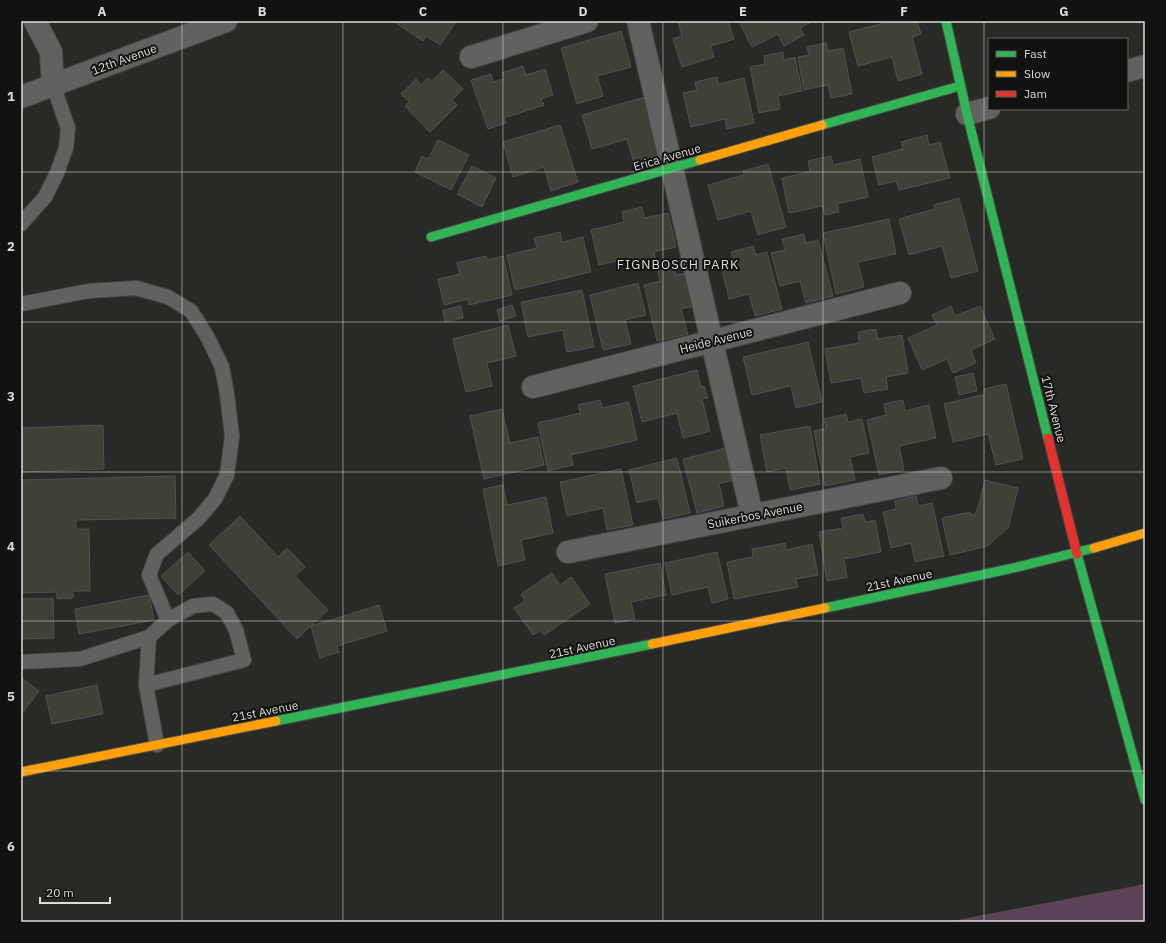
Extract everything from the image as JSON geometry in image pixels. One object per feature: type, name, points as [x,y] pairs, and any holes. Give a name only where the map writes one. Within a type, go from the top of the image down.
[{"type":"street","points":[[35,21],[51,52],[53,85]]},
{"type":"street","name":"12th Avenue","points":[[21,97],[226,21]]},
{"type":"street","points":[[471,57],[587,21]]},
{"type":"street","points":[[638,21],[752,516]]},
{"type":"street","name":"17th Avenue","points":[[946,21],[960,86],[1077,553],[1145,800]]},
{"type":"street","points":[[1128,71],[1145,66]]},
{"type":"street","name":"Erica Avenue","points":[[430,237],[960,86]]},
{"type":"street","points":[[967,114],[988,108]]},
{"type":"street","name":"Heide Avenue","points":[[533,387],[900,294]]},
{"type":"street","name":"Suikerbos Avenue","points":[[568,552],[941,478]]},
{"type":"street","name":"21st Avenue","points":[[21,772],[534,669],[1077,553],[1145,532]]},
{"type":"lane","points":[[21,224],[45,197],[57,173],[66,148],[68,128],[53,85]]},
{"type":"lane","points":[[21,304],[89,291],[136,288],[168,297],[191,312],[207,336],[222,367],[232,436],[227,475],[215,499],[198,519],[157,554],[149,575],[168,620]]},
{"type":"lane","points":[[21,662],[80,659],[149,637],[168,620],[193,606],[213,604],[227,613],[236,630],[244,660],[146,685]]},
{"type":"lane","points":[[149,637],[146,685],[157,745]]},
{"type":"shaded area","points":[[1145,884],[1145,922],[947,922]]},
{"type":"building","points":[[393,21],[451,21],[455,23],[440,45],[426,36],[423,41]]},
{"type":"building","points":[[678,21],[728,21],[734,39],[711,46],[714,57],[682,67],[673,39],[682,36]]},
{"type":"building","points":[[739,21],[813,21],[800,28],[804,35],[784,46],[778,34],[752,47]]},
{"type":"building","points":[[892,21],[917,21],[921,34],[912,37],[922,74],[898,81],[892,57],[858,66],[849,32]]},
{"type":"building","points":[[621,31],[631,67],[597,76],[603,96],[577,104],[561,48]]},
{"type":"building","points":[[826,43],[828,51],[843,48],[852,94],[831,98],[828,85],[804,90],[798,57],[809,55],[807,47]]},
{"type":"building","points":[[783,52],[784,60],[795,57],[802,91],[778,96],[780,109],[759,113],[750,67],[765,64],[764,56]]},
{"type":"building","points":[[523,66],[526,75],[545,69],[553,95],[541,99],[544,105],[504,118],[506,123],[488,129],[471,80],[491,74],[493,82],[504,79],[502,73]]},
{"type":"building","points":[[443,70],[463,89],[452,100],[457,105],[430,132],[405,106],[409,102],[401,94],[416,79],[421,85],[428,78],[432,81]]},
{"type":"building","points":[[717,77],[718,84],[744,78],[754,123],[727,129],[725,119],[691,127],[683,93],[697,90],[695,82]]},
{"type":"building","points":[[645,97],[662,155],[634,163],[627,139],[592,149],[582,115]]},
{"type":"building","points":[[560,125],[578,182],[551,191],[544,167],[513,177],[503,142]]},
{"type":"building","points":[[927,135],[929,145],[940,142],[950,178],[899,190],[896,181],[879,185],[872,157],[903,149],[901,142]]},
{"type":"building","points":[[438,140],[469,155],[451,190],[415,172],[422,156],[428,159]]},
{"type":"building","points":[[831,156],[833,165],[860,159],[868,197],[837,204],[839,212],[825,215],[823,206],[789,213],[782,178],[810,172],[808,161]]},
{"type":"building","points":[[768,164],[786,227],[758,235],[751,211],[718,220],[708,185],[744,175],[743,171]]},
{"type":"building","points":[[472,166],[496,178],[482,207],[457,194]]},
{"type":"building","points":[[959,198],[978,271],[951,278],[942,246],[909,255],[899,219],[935,209],[934,205]]},
{"type":"building","points":[[642,207],[644,218],[668,213],[676,247],[654,252],[656,263],[636,268],[633,257],[599,265],[591,230],[624,222],[622,212]]},
{"type":"building","points":[[889,219],[896,254],[858,262],[864,287],[836,294],[823,233]]},
{"type":"building","points":[[560,232],[562,242],[583,237],[591,272],[515,290],[507,255],[537,248],[534,238]]},
{"type":"building","points":[[804,234],[806,243],[818,240],[833,296],[806,303],[800,281],[780,286],[771,253],[785,250],[782,239]]},
{"type":"building","points":[[753,246],[756,255],[767,252],[782,309],[755,316],[749,294],[729,299],[721,266],[734,262],[731,252]]},
{"type":"building","points":[[486,256],[487,260],[503,256],[512,295],[469,305],[468,299],[444,305],[438,279],[460,274],[457,263]]},
{"type":"building","points":[[673,263],[676,275],[690,272],[698,305],[681,309],[688,334],[657,341],[644,285],[660,281],[657,267]]},
{"type":"building","points":[[638,283],[646,315],[625,320],[631,344],[603,350],[590,295]]},
{"type":"building","points":[[582,290],[594,347],[567,352],[563,330],[528,337],[521,302]]},
{"type":"building","points":[[512,305],[516,316],[500,321],[497,310]]},
{"type":"building","points":[[461,306],[463,318],[445,322],[443,310]]},
{"type":"building","points":[[951,306],[955,316],[980,306],[995,339],[971,350],[976,363],[953,373],[947,359],[922,370],[908,338],[937,325],[932,315]]},
{"type":"building","points":[[508,325],[516,356],[487,363],[492,386],[466,392],[453,339]]},
{"type":"building","points":[[876,329],[878,339],[902,335],[908,373],[886,377],[888,389],[864,393],[861,378],[831,383],[825,349],[859,343],[858,332]]},
{"type":"building","points":[[808,342],[822,402],[796,408],[791,386],[752,395],[743,357]]},
{"type":"building","points":[[697,370],[701,387],[704,386],[708,398],[702,399],[710,431],[683,438],[677,413],[642,422],[633,386]]},
{"type":"building","points":[[973,373],[977,391],[959,395],[955,377]]},
{"type":"building","points":[[1006,384],[1023,459],[996,465],[988,434],[953,442],[944,404],[986,394],[984,389]]},
{"type":"building","points":[[600,400],[602,408],[629,402],[637,440],[571,455],[573,465],[548,471],[538,423],[580,413],[578,405]]},
{"type":"building","points":[[903,400],[905,411],[929,405],[936,438],[899,446],[904,470],[879,475],[867,420],[886,415],[884,404]]},
{"type":"building","points":[[502,409],[510,443],[538,437],[544,465],[484,479],[470,416]]},
{"type":"building","points":[[846,414],[848,422],[862,419],[869,453],[850,457],[855,480],[825,486],[814,431],[826,428],[824,419]]},
{"type":"building","points":[[103,425],[104,469],[21,472],[21,428]]},
{"type":"building","points":[[810,426],[820,484],[790,490],[786,468],[767,472],[760,435]]},
{"type":"building","points":[[730,447],[738,479],[719,484],[724,506],[697,513],[683,459]]},
{"type":"building","points":[[677,458],[690,513],[663,519],[658,498],[637,503],[629,470]]},
{"type":"building","points":[[621,469],[633,525],[607,530],[603,508],[567,516],[560,482]]},
{"type":"building","points":[[175,476],[176,518],[76,520],[76,529],[89,529],[90,591],[73,591],[73,598],[57,599],[57,592],[21,593],[21,480]]},
{"type":"building","points":[[985,480],[1018,488],[1008,528],[987,546],[950,555],[942,518],[970,512],[972,516],[977,511]]},
{"type":"building","points":[[503,485],[507,505],[546,497],[553,533],[521,540],[525,560],[498,566],[483,489]]},
{"type":"building","points":[[916,496],[918,506],[932,503],[944,556],[915,562],[911,543],[891,548],[883,512],[896,509],[895,501]]},
{"type":"building","points":[[863,514],[865,522],[875,520],[881,552],[844,559],[847,577],[827,581],[819,532],[843,528],[841,518]]},
{"type":"building","points":[[240,516],[278,557],[287,548],[305,567],[295,576],[328,610],[297,639],[209,545]]},
{"type":"building","points":[[785,543],[786,550],[812,544],[818,575],[796,579],[798,587],[734,599],[727,562],[753,557],[752,549]]},
{"type":"building","points":[[188,552],[205,571],[178,595],[161,576]]},
{"type":"building","points":[[717,552],[728,599],[712,603],[708,587],[672,595],[665,563]]},
{"type":"building","points":[[660,563],[666,595],[631,602],[635,619],[615,623],[605,574]]},
{"type":"building","points":[[552,573],[560,585],[571,577],[590,604],[544,635],[541,630],[533,635],[514,608],[525,601],[521,594]]},
{"type":"building","points":[[149,595],[154,620],[79,634],[75,609]]},
{"type":"building","points":[[53,598],[54,638],[21,639],[21,599]]},
{"type":"building","points":[[379,605],[387,631],[337,646],[339,652],[320,658],[311,626]]},
{"type":"building","points":[[23,679],[39,691],[21,715],[21,682]]},
{"type":"building","points":[[97,685],[103,714],[52,724],[46,696]]},
{"type":"traffic: fast","points":[[946,21],[967,114],[1048,438]]},
{"type":"traffic: fast","points":[[822,125],[960,86]]},
{"type":"traffic: fast","points":[[431,237],[700,160]]},
{"type":"traffic: fast","points":[[825,608],[1009,569],[1094,548]]},
{"type":"traffic: fast","points":[[1077,554],[1145,800]]},
{"type":"traffic: fast","points":[[276,721],[652,644]]},
{"type":"traffic: slow","points":[[700,160],[822,125]]},
{"type":"traffic: slow","points":[[1094,548],[1145,533]]},
{"type":"traffic: slow","points":[[652,644],[825,608]]},
{"type":"traffic: slow","points":[[21,772],[276,721]]},
{"type":"traffic: jam","points":[[1048,438],[1077,554]]},
{"type":"district","name":"FIGNBOSCH PARK","points":[[678,264]]}]
